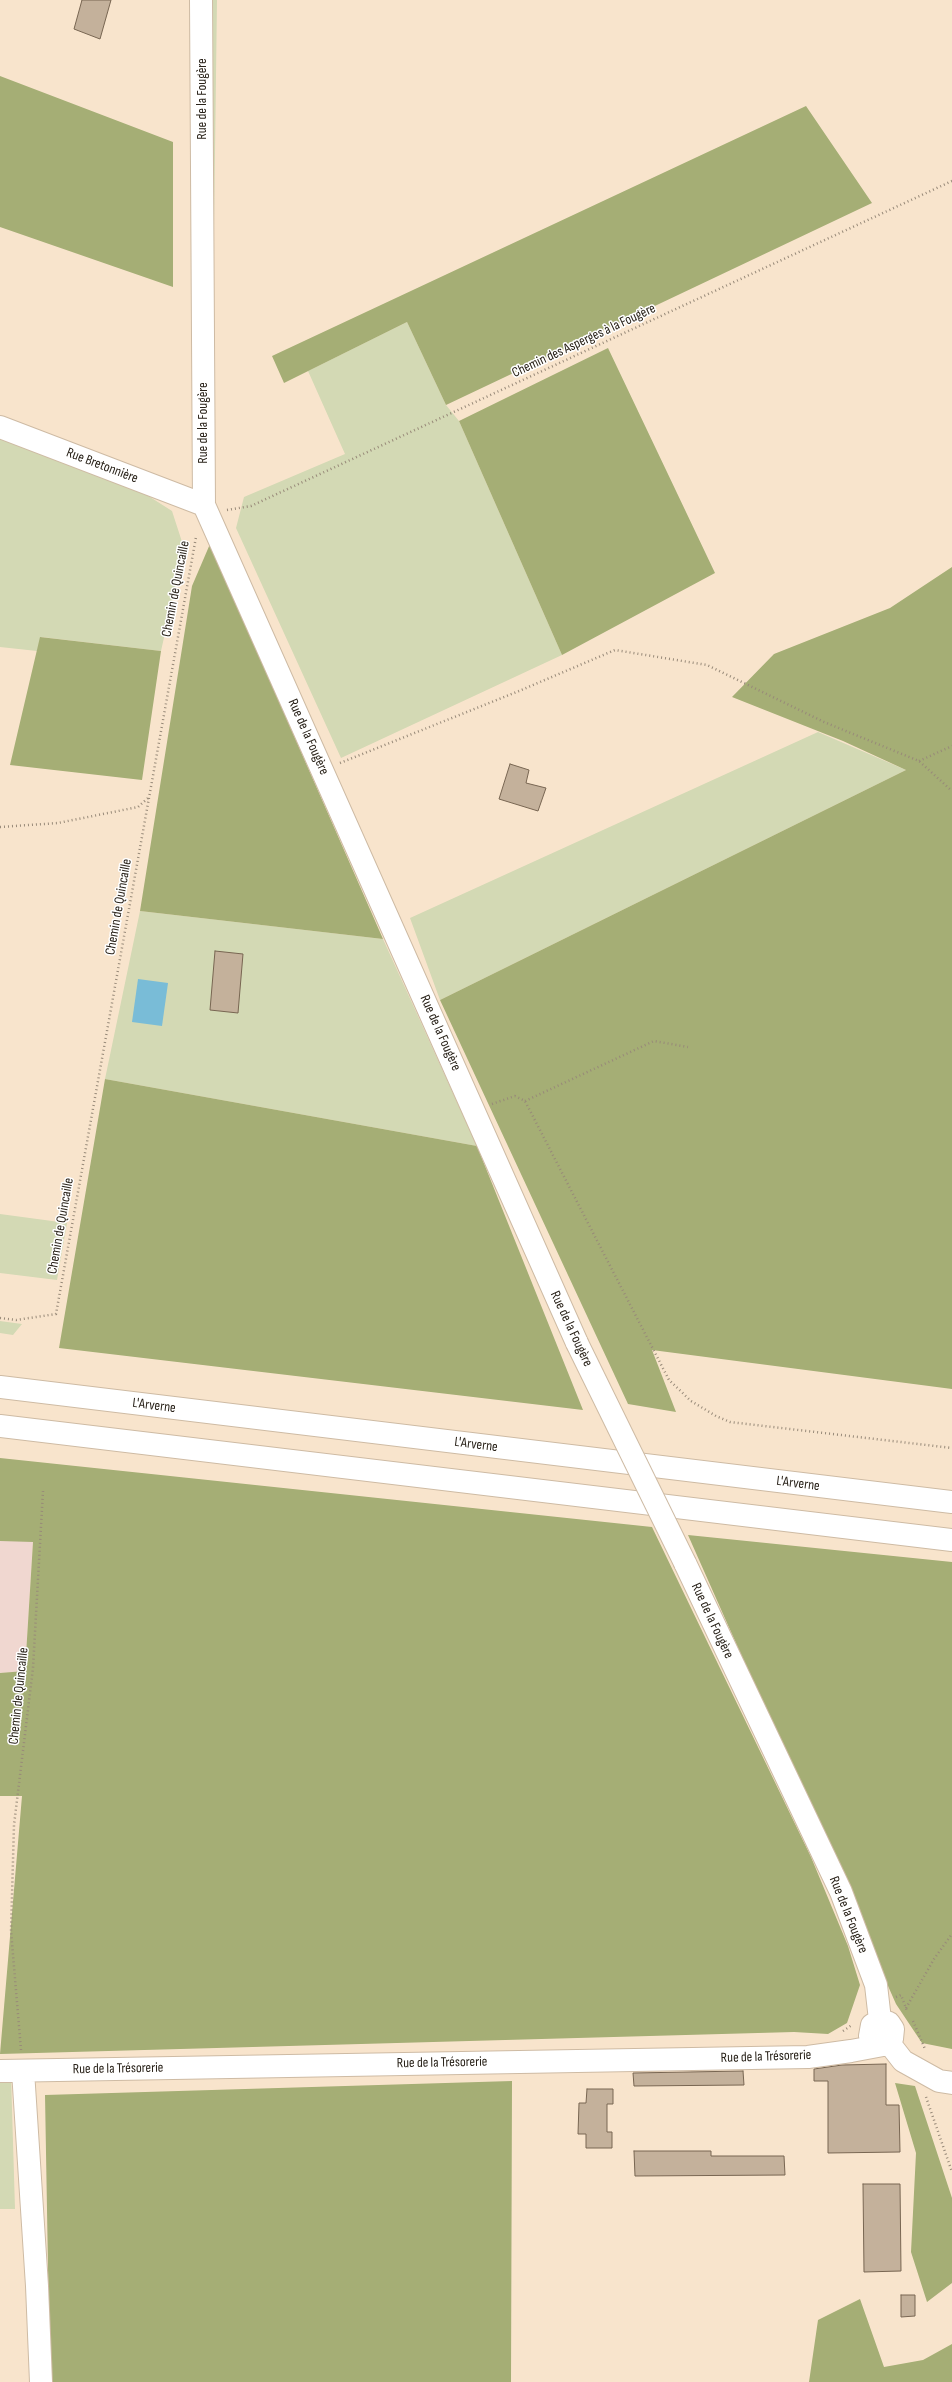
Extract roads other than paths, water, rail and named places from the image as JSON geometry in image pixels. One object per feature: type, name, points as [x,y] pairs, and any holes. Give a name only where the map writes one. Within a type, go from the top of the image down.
[{"type":"main road","name":"Rue de la Fougère","points":[[201,0],[213,507],[323,770],[577,1343],[685,1563],[841,1892],[876,1985],[886,2034]]},
{"type":"main road","name":"Rue Bretonnière","points":[[0,426],[213,507]]},
{"type":"main road","name":"L'Arverne","points":[[0,1387],[952,1502]]},
{"type":"main road","points":[[0,1426],[952,1540]]},
{"type":"main road","points":[[886,2034],[903,2061],[921,2058],[939,2081],[952,2083]]},
{"type":"main road","name":"Rue de la Trésorerie","points":[[0,2071],[808,2057],[886,2034]]},
{"type":"main road","points":[[23,2071],[37,2286],[41,2382]]},
{"type":"water","points":[[138,979],[168,983],[162,1026],[132,1022]]}]
